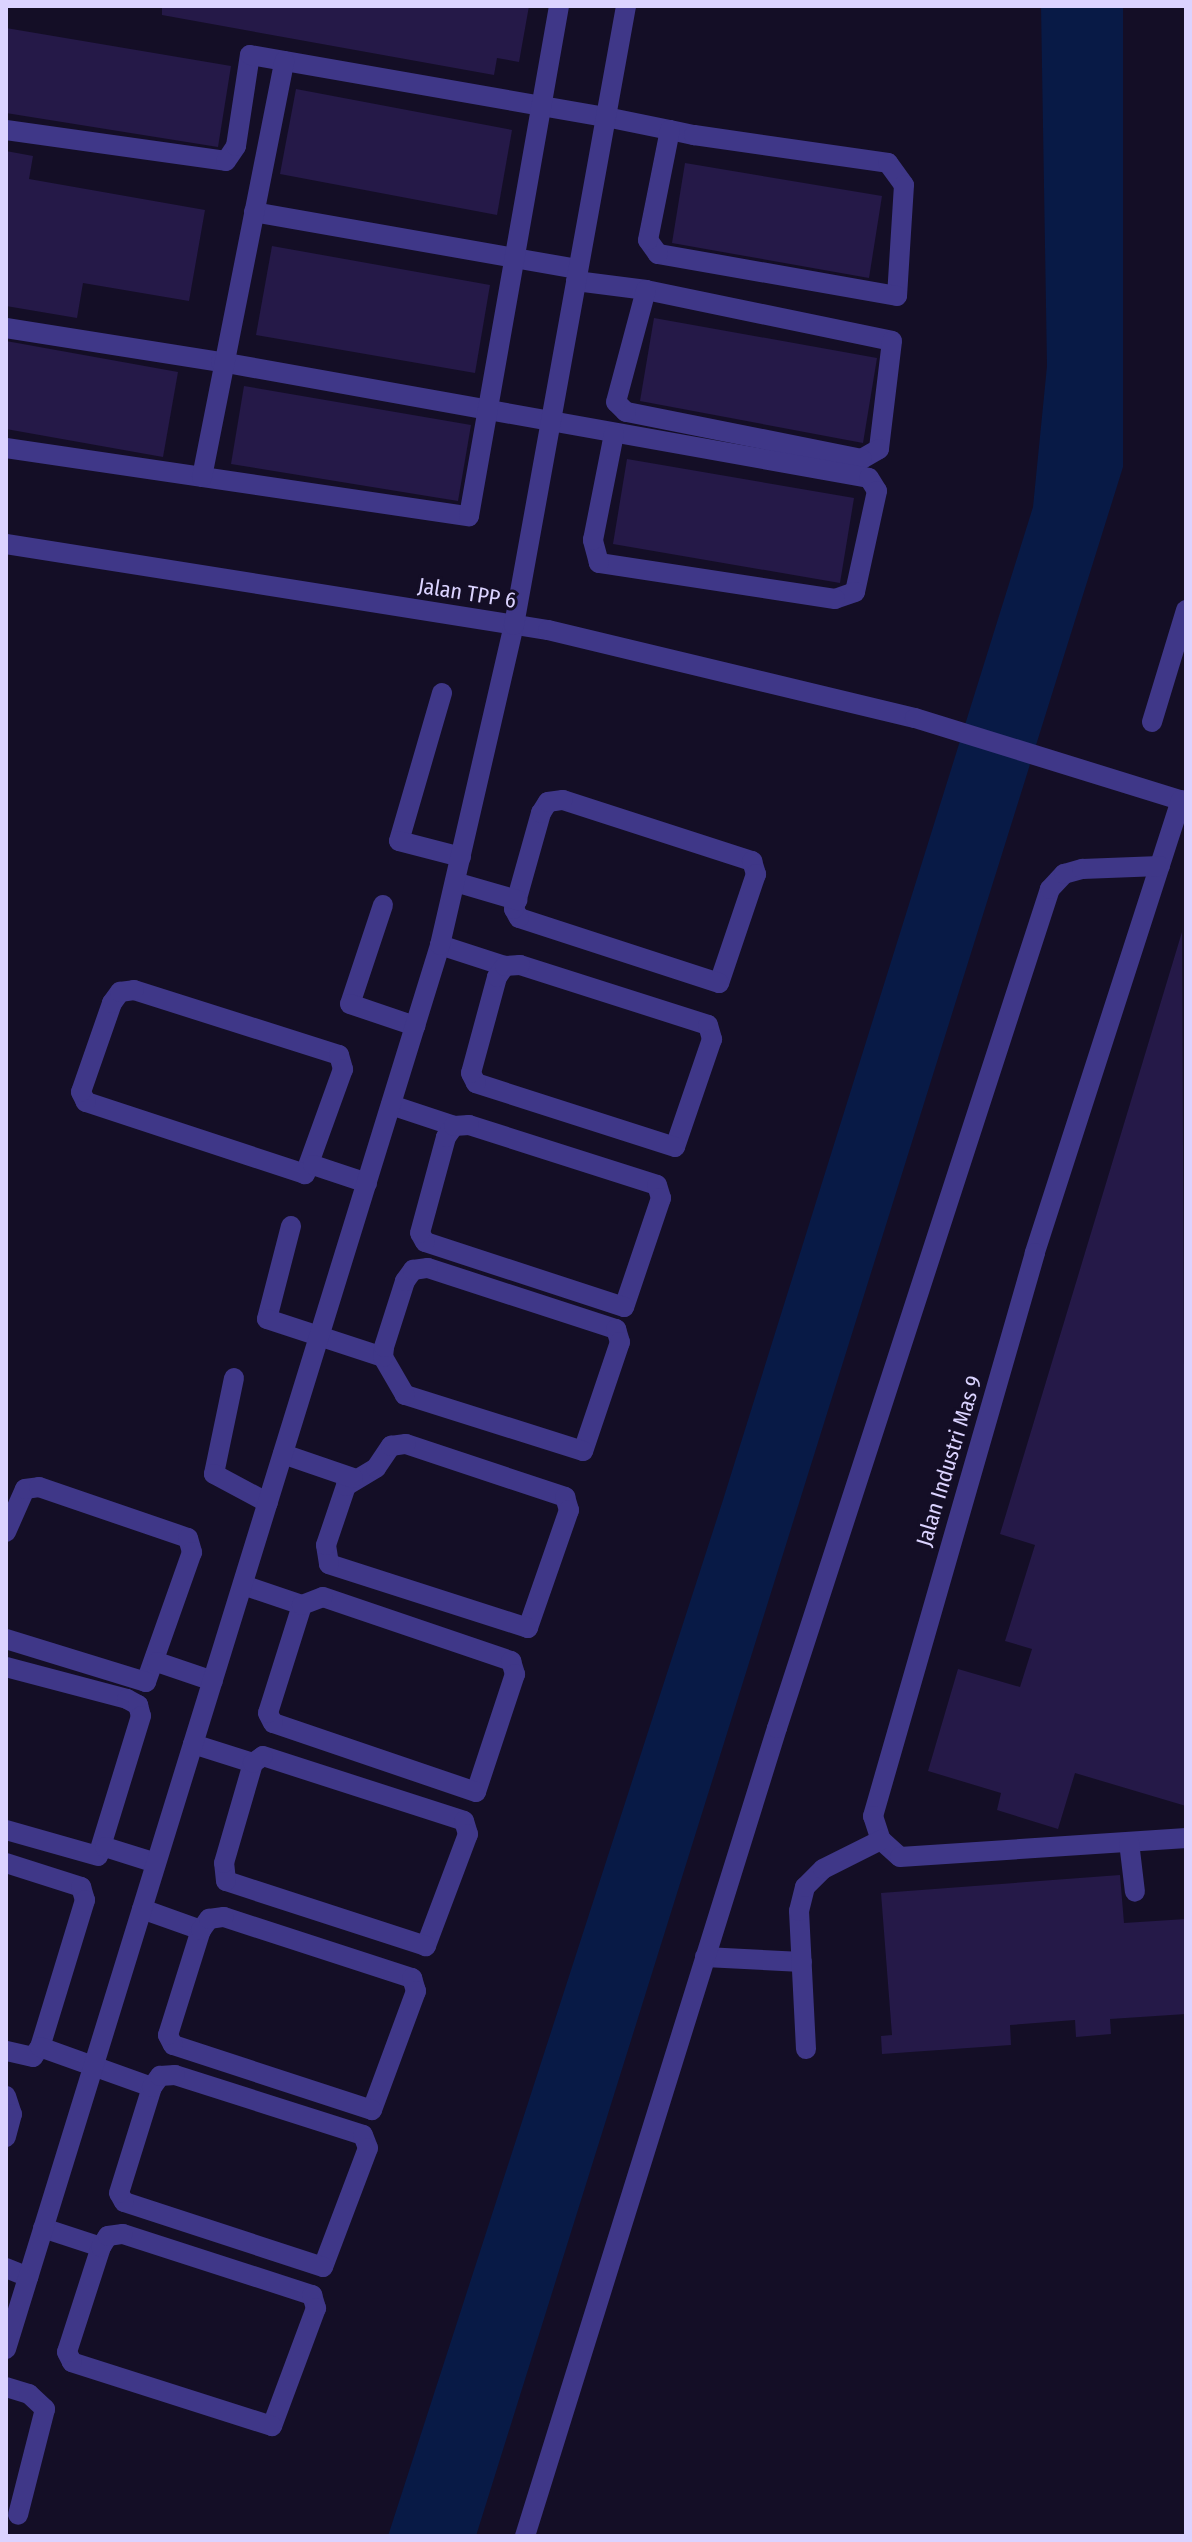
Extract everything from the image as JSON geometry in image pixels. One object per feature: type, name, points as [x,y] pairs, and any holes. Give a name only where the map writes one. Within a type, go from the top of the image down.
[{"type":"street","points":[[6,448],[469,516],[559,6]]},
{"type":"street","points":[[6,2349],[440,945],[514,625],[626,6]]},
{"type":"street","points":[[6,130],[226,161],[236,146],[250,55],[670,130],[888,163],[904,185],[897,296],[658,254],[648,240],[670,130]]},
{"type":"street","points":[[202,477],[221,362],[284,61]]},
{"type":"street","points":[[254,212],[515,258],[577,275],[892,341],[879,449],[862,459],[626,412],[616,402],[646,290]]},
{"type":"street","points":[[6,328],[221,362],[550,424],[614,434],[869,478],[877,491],[855,592],[835,599],[599,563],[593,540],[614,434]]},
{"type":"street","name":"Jalan TPP 6","points":[[6,544],[514,625],[915,718],[1183,801]]},
{"type":"street","points":[[1152,722],[1186,610]]},
{"type":"street","points":[[442,693],[399,841],[461,857]]},
{"type":"street","points":[[563,800],[752,861],[756,874],[719,983],[529,925],[514,909],[517,900],[541,813],[548,802],[563,800]]},
{"type":"street","name":"Jalan Industri Mas 9","points":[[881,1840],[873,1816],[951,1539],[1160,866],[1183,801]]},
{"type":"street","points":[[525,2536],[705,1957],[1050,889],[1064,874],[1082,869],[1160,866]]},
{"type":"street","points":[[455,882],[517,900]]},
{"type":"street","points":[[383,905],[350,1004],[415,1026]]},
{"type":"street","points":[[440,945],[505,966],[520,965],[708,1025],[712,1039],[675,1147],[476,1083],[473,1064],[505,966]]},
{"type":"street","points":[[134,990],[339,1055],[343,1069],[313,1165],[305,1174],[294,1173],[86,1102],[81,1092],[120,992],[134,990]]},
{"type":"street","points":[[391,1105],[454,1126],[469,1125],[657,1185],[661,1198],[624,1307],[425,1242],[422,1224],[454,1126]]},
{"type":"street","points":[[313,1165],[367,1183]]},
{"type":"street","points":[[291,1226],[267,1319],[383,1357],[414,1402],[583,1451],[620,1342],[616,1329],[428,1268],[413,1270],[405,1281],[383,1357]]},
{"type":"street","points":[[234,1378],[214,1474],[268,1503]]},
{"type":"street","points":[[283,1454],[353,1478],[376,1468],[391,1446],[406,1444],[565,1497],[569,1510],[528,1628],[329,1564],[326,1545],[353,1478]]},
{"type":"street","points":[[6,1532],[25,1489],[39,1487],[188,1538],[192,1552],[157,1662],[146,1682],[6,1639]]},
{"type":"street","points":[[243,1585],[302,1605],[323,1597],[511,1661],[515,1674],[476,1792],[273,1723],[268,1713],[302,1605]]},
{"type":"street","points":[[157,1662],[213,1681]]},
{"type":"street","points":[[6,1667],[138,1705],[141,1716],[105,1847],[89,1856],[6,1830]]},
{"type":"street","points":[[193,1744],[253,1763],[274,1757],[464,1821],[468,1834],[426,1946],[226,1881],[221,1872],[253,1763]]},
{"type":"street","points":[[806,2049],[802,1962],[805,1887],[823,1869],[881,1840],[900,1857],[1186,1838]]},
{"type":"street","points":[[1129,1842],[1135,1892]]},
{"type":"street","points":[[105,1847],[156,1863]]},
{"type":"street","points":[[6,1863],[81,1887],[85,1900],[40,2047],[33,2057],[6,2051]]},
{"type":"street","points":[[142,1909],[201,1930]]},
{"type":"street","points":[[224,1917],[412,1978],[416,1991],[372,2110],[173,2045],[168,2035],[201,1930],[209,1919],[224,1917]]},
{"type":"street","points":[[705,1957],[802,1962]]},
{"type":"street","points":[[40,2047],[152,2087]]},
{"type":"street","points":[[175,2075],[363,2135],[368,2148],[323,2267],[124,2202],[119,2193],[152,2087],[160,2076],[175,2075]]},
{"type":"street","points":[[6,2096],[12,2114],[6,2137]]},
{"type":"street","points":[[43,2228],[101,2247]]},
{"type":"street","points":[[123,2234],[312,2295],[316,2308],[272,2426],[72,2362],[67,2352],[101,2247],[108,2236],[123,2234]]},
{"type":"street","points":[[6,2268],[28,2277]]},
{"type":"street","points":[[6,2387],[29,2394],[45,2409],[18,2515]]},
{"type":"water","points":[[1041,6],[1123,6],[1123,467],[476,2536],[388,2536],[723,1500],[1033,507],[1047,366]]},
{"type":"building","points":[[162,6],[529,6],[519,62],[497,58],[494,75],[162,15]]},
{"type":"building","points":[[6,28],[231,66],[218,147],[6,113]]},
{"type":"building","points":[[296,89],[512,130],[497,215],[280,174]]},
{"type":"building","points":[[6,151],[33,156],[29,179],[205,210],[189,301],[83,283],[77,318],[6,306]]},
{"type":"building","points":[[685,163],[882,196],[869,278],[672,243]]},
{"type":"building","points":[[272,246],[490,285],[475,373],[256,335]]},
{"type":"building","points":[[654,318],[877,358],[863,443],[640,401]]},
{"type":"building","points":[[6,341],[178,372],[163,457],[6,429]]},
{"type":"building","points":[[244,386],[471,425],[458,501],[231,464]]},
{"type":"building","points":[[627,459],[854,498],[840,583],[613,544]]},
{"type":"building","points":[[1182,932],[1186,1806],[1075,1773],[1058,1829],[997,1810],[1001,1793],[928,1771],[958,1669],[1020,1687],[1032,1649],[1005,1641],[1035,1545],[1000,1534]]},
{"type":"building","points":[[1120,1875],[1124,1923],[1186,1919],[1186,2014],[1110,2019],[1111,2034],[1076,2037],[1075,2020],[1010,2025],[1011,2045],[882,2054],[881,2036],[892,2035],[881,1893]]}]
